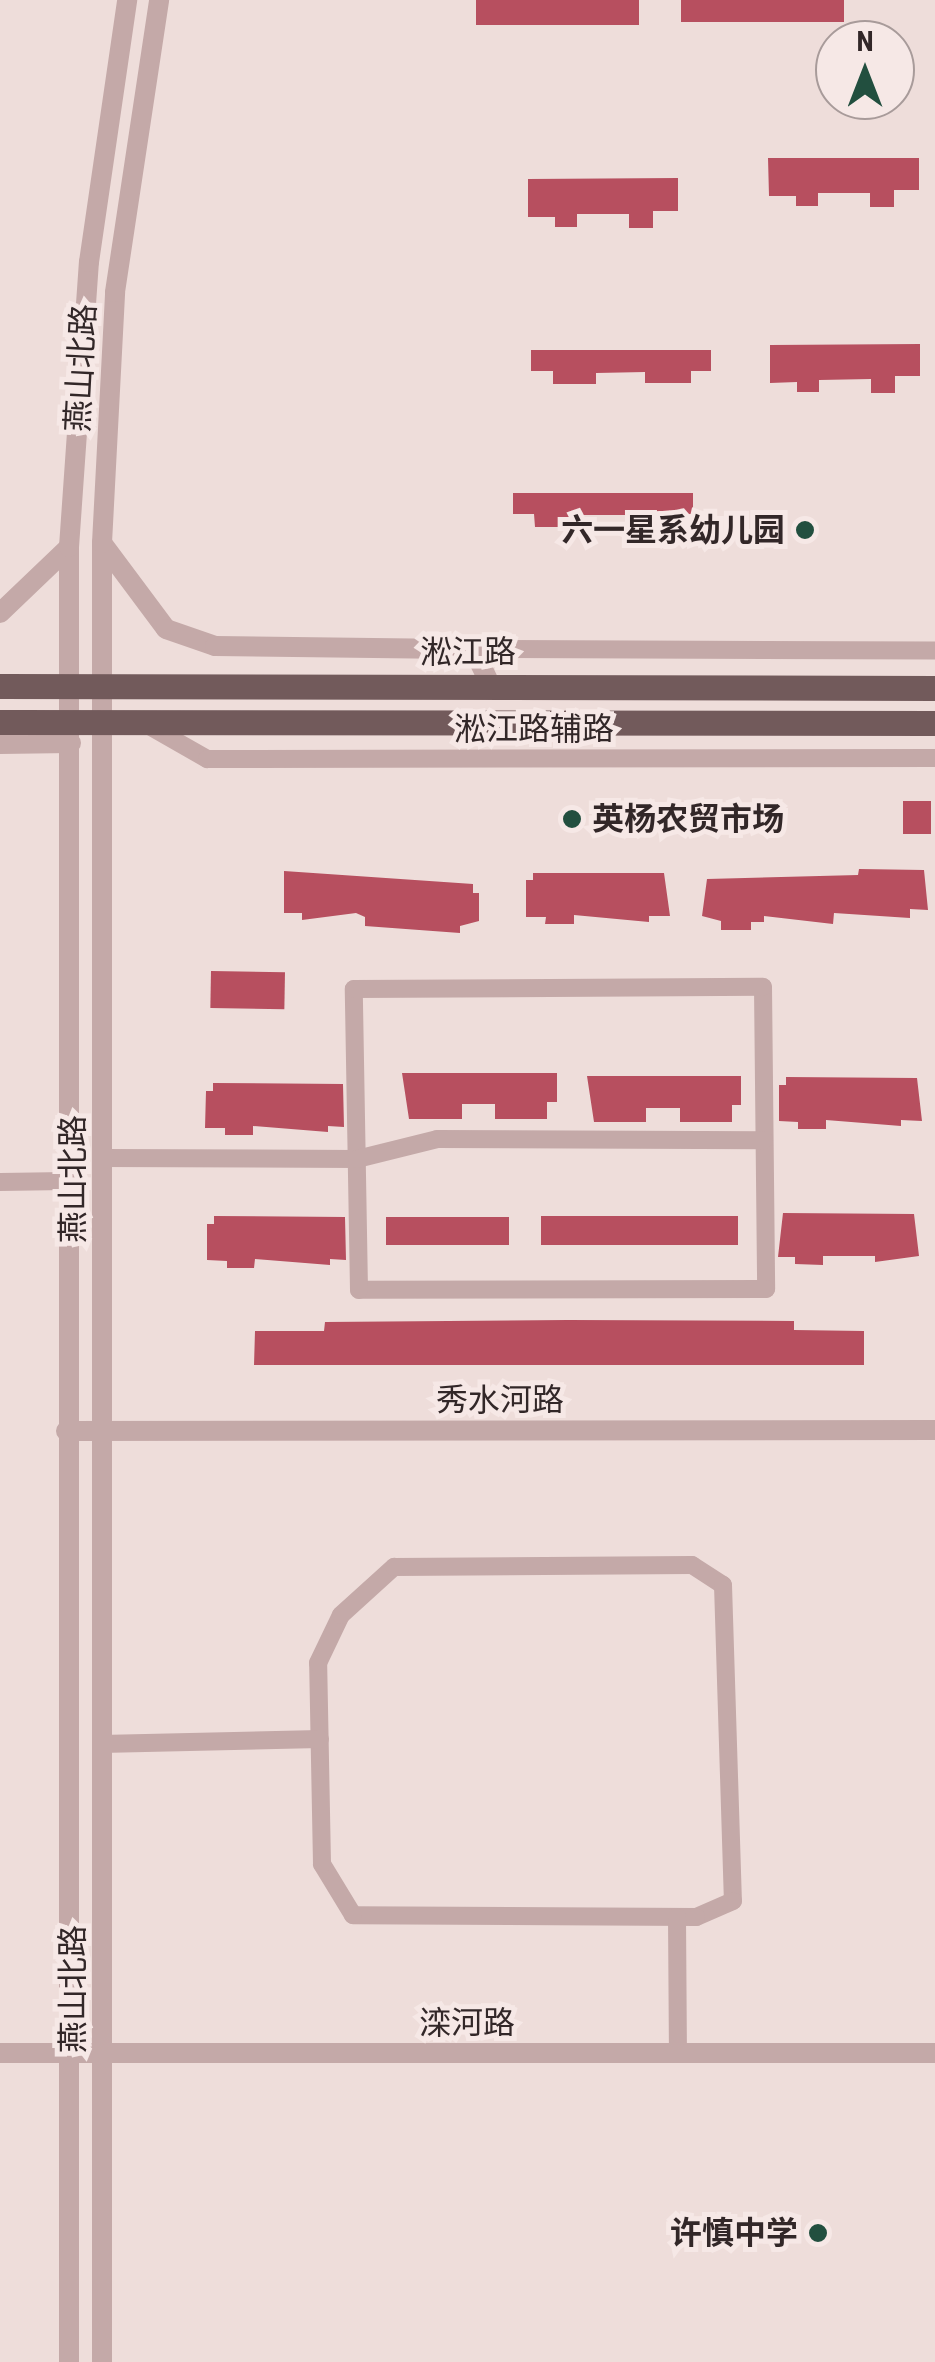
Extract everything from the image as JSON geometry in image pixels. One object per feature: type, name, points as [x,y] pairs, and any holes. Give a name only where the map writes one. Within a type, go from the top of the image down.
[{"type":"main road","name":"淞江路","points":[[0,686],[490,684],[935,688]]},
{"type":"main road","points":[[0,722],[71,733],[102,722],[935,723]]},
{"type":"street","name":"燕山北路","points":[[69,2362],[69,547],[89,262],[128,0]]},
{"type":"street","name":"燕山北路","points":[[102,2362],[102,544],[114,292],[158,0]]},
{"type":"street","points":[[102,544],[166,629],[214,646],[935,650]]},
{"type":"street","points":[[0,613],[69,547]]},
{"type":"street","points":[[473,648],[490,684]]},
{"type":"street","name":"淞江路辅路","points":[[144,723],[207,760],[935,758]]},
{"type":"street","points":[[0,744],[71,733]]},
{"type":"street","points":[[764,987],[766,1289],[359,1290],[356,1159],[354,989],[764,987]]},
{"type":"street","points":[[103,1158],[356,1159],[437,1139],[764,1140]]},
{"type":"street","points":[[0,1182],[66,1181]]},
{"type":"street","name":"秀水河路","points":[[66,1431],[935,1430]]},
{"type":"street","points":[[692,1565],[723,1585],[733,1901],[696,1916],[677,1916],[354,1915],[322,1864],[318,1663],[340,1614],[394,1566],[692,1565]]},
{"type":"street","points":[[101,1744],[320,1739]]},
{"type":"street","points":[[677,1916],[678,2052]]},
{"type":"street","name":"滦河路","points":[[0,2053],[935,2053]]},
{"type":"building","points":[[476,0],[639,0],[639,25],[476,25]]},
{"type":"building","points":[[681,0],[844,0],[844,20],[681,22]]},
{"type":"building","points":[[768,158],[919,158],[919,190],[894,190],[894,207],[870,207],[870,193],[818,193],[818,206],[796,206],[796,196],[769,196]]},
{"type":"building","points":[[678,178],[678,211],[653,211],[653,228],[629,228],[629,214],[577,214],[577,227],[555,227],[555,217],[528,217],[528,179]]},
{"type":"building","points":[[920,344],[920,376],[895,376],[895,393],[871,393],[871,379],[819,380],[819,392],[797,392],[797,382],[770,383],[770,345]]},
{"type":"building","points":[[531,350],[711,350],[711,371],[691,371],[691,383],[645,383],[645,372],[596,373],[596,384],[553,384],[553,371],[531,371]]},
{"type":"building","points":[[513,493],[693,493],[693,514],[673,514],[673,526],[627,526],[627,515],[578,515],[578,527],[535,527],[534,514],[513,514]]},
{"type":"building","points":[[903,801],[931,801],[931,834],[903,834]]},
{"type":"building","points":[[859,869],[924,870],[928,910],[910,909],[910,918],[834,913],[833,924],[764,916],[764,922],[751,922],[751,930],[721,930],[721,921],[702,916],[707,879],[858,875]]},
{"type":"building","points":[[284,871],[473,884],[473,893],[479,893],[479,921],[460,926],[460,933],[365,926],[365,917],[356,913],[302,920],[302,913],[284,913]]},
{"type":"building","points":[[533,873],[664,873],[670,916],[649,916],[649,922],[574,915],[574,924],[545,924],[546,917],[526,917],[526,880],[533,880]]},
{"type":"building","points":[[211,971],[285,972],[284,1009],[210,1008]]},
{"type":"building","points":[[402,1073],[557,1073],[557,1102],[547,1102],[547,1119],[495,1119],[495,1104],[462,1104],[462,1119],[409,1119]]},
{"type":"building","points":[[587,1076],[741,1076],[741,1105],[732,1105],[732,1122],[680,1122],[680,1108],[646,1108],[646,1122],[594,1122]]},
{"type":"building","points":[[786,1077],[917,1078],[922,1121],[901,1120],[901,1126],[826,1120],[826,1129],[798,1129],[798,1122],[779,1121],[779,1085],[786,1085]]},
{"type":"building","points":[[213,1083],[343,1084],[344,1127],[328,1126],[328,1132],[253,1126],[253,1135],[225,1135],[225,1128],[205,1128],[206,1091],[213,1091]]},
{"type":"building","points":[[783,1213],[914,1214],[919,1256],[875,1262],[875,1256],[823,1256],[823,1265],[795,1264],[795,1257],[778,1257]]},
{"type":"building","points":[[214,1216],[345,1217],[346,1260],[330,1259],[330,1265],[255,1259],[254,1268],[227,1268],[227,1261],[207,1260],[207,1224],[214,1224]]},
{"type":"building","points":[[541,1216],[738,1216],[738,1245],[541,1245]]},
{"type":"building","points":[[386,1217],[509,1217],[509,1245],[386,1245]]},
{"type":"building","points":[[794,1321],[794,1330],[864,1331],[864,1365],[254,1365],[255,1331],[324,1331],[325,1322]]},
{"type":"place","name":"六一星系幼儿园","points":[[805,530]]},
{"type":"place","name":"英杨农贸市场","points":[[572,819]]},
{"type":"place","name":"许慎中学","points":[[818,2233]]}]
